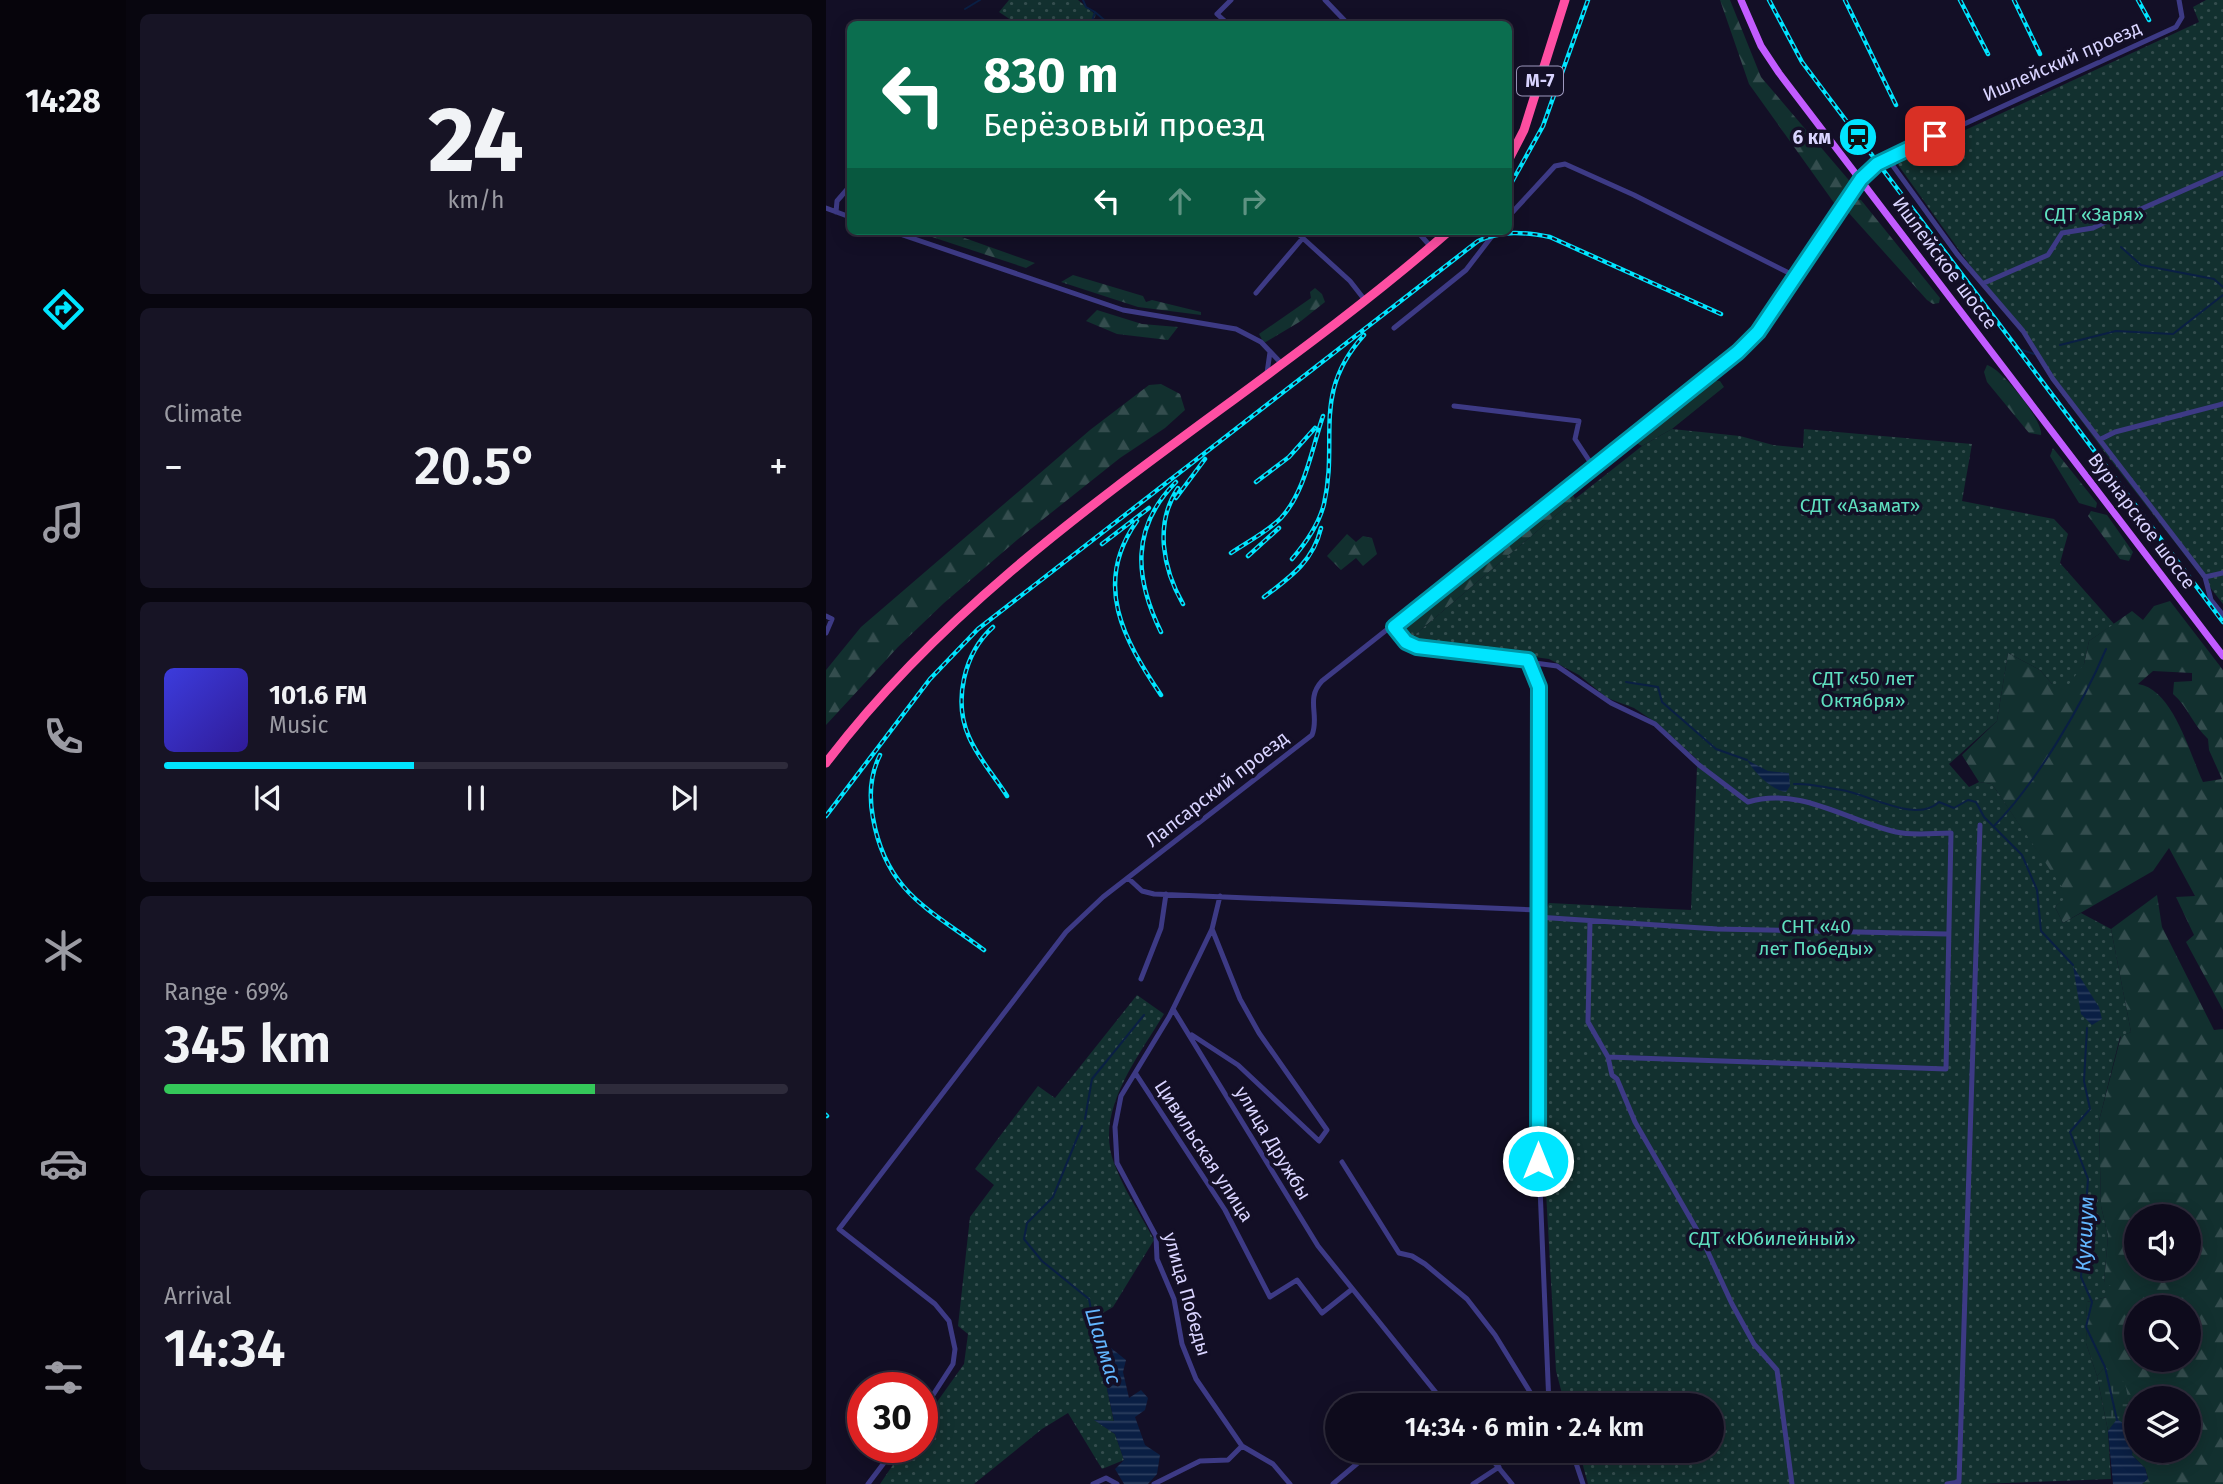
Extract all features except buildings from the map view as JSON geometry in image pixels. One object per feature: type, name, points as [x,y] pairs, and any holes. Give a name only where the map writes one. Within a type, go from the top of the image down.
[{"type":"highway","name":"М-7","points":[[1512,153],[1524,130],[1565,0]]},
{"type":"highway","points":[[827,756],[839,747],[894,682],[1039,547],[1389,281],[1444,235]]},
{"type":"main road","name":"Ишлейское шоссе","points":[[1741,0],[1767,57],[2060,438]]},
{"type":"main road","name":"Вурнарское шоссе","points":[[2060,438],[2223,656]]},
{"type":"street","points":[[1225,21],[1217,14],[1231,0]]},
{"type":"street","points":[[1325,0],[1345,21]]},
{"type":"street","name":"Ишлейский проезд","points":[[1861,179],[1888,159],[2176,27],[2182,17],[2179,0]]},
{"type":"street","points":[[1888,159],[1957,254],[2023,331],[2053,379],[2205,578],[2211,600],[2223,615]]},
{"type":"street","points":[[1512,213],[1549,171],[1558,164],[1565,164],[1634,195],[1795,276]]},
{"type":"street","points":[[1984,283],[2048,255],[2062,233],[2093,228],[2120,215],[2126,216],[2223,173]]},
{"type":"street","name":"Лапсарский проезд","points":[[938,1387],[953,1364],[955,1349],[949,1321],[935,1304],[839,1229],[1066,932],[1128,878],[1312,735],[1315,726],[1312,698],[1316,687],[1738,352],[1758,332],[1861,179]]},
{"type":"street","points":[[836,212],[838,201],[847,190]]},
{"type":"street","points":[[826,208],[847,216]]},
{"type":"street","points":[[903,235],[1123,310],[1236,329],[1252,336],[1280,363]]},
{"type":"street","points":[[1256,293],[1299,235],[1350,281],[1364,299]]},
{"type":"street","points":[[1420,235],[1431,247]]},
{"type":"street","points":[[1394,328],[1466,270],[1493,235]]},
{"type":"street","points":[[1270,352],[1292,354]]},
{"type":"street","points":[[1267,374],[1270,352]]},
{"type":"street","points":[[2101,439],[2115,432],[2223,404]]},
{"type":"street","points":[[1454,406],[1579,421],[1574,439],[1594,468]]},
{"type":"street","points":[[2205,578],[2223,573]]},
{"type":"street","points":[[826,633],[829,618]]},
{"type":"street","points":[[1394,627],[1406,642],[1417,647],[1557,666],[1611,703],[1655,724],[1699,765],[1748,802],[1762,798],[1799,800],[1897,833],[1951,832],[1946,1069],[1608,1057]]},
{"type":"street","points":[[1528,660],[1539,687],[1536,914],[1539,1204],[1543,1230],[1549,1393]]},
{"type":"street","points":[[1947,1484],[1959,1482],[1979,825]]},
{"type":"street","points":[[1128,878],[1142,891],[1166,894],[1536,914],[1590,921],[1717,929],[1947,934]]},
{"type":"street","points":[[1141,979],[1161,928],[1166,894]]},
{"type":"street","name":"улица Победы","points":[[1220,896],[1212,929],[1173,1009],[1121,1096],[1115,1127],[1117,1163],[1156,1236],[1157,1259],[1174,1299],[1182,1344],[1196,1379],[1242,1446],[1273,1464],[1290,1484]]},
{"type":"street","points":[[1590,921],[1588,1021],[1608,1057],[1612,1075],[1617,1079],[1635,1122],[1700,1237],[1732,1304],[1754,1344],[1777,1370],[1792,1484]]},
{"type":"street","points":[[1189,1033],[1238,1065],[1320,1141],[1327,1129],[1259,1033],[1240,999],[1212,929]]},
{"type":"street","name":"улица Дружбы","points":[[1173,1009],[1318,1246],[1436,1393]]},
{"type":"street","name":"Цивильская улица","points":[[1136,1074],[1225,1210],[1270,1297],[1297,1280],[1322,1313],[1351,1290]]},
{"type":"street","points":[[1342,1163],[1399,1253],[1412,1256],[1426,1264],[1466,1299],[1496,1335],[1531,1393]]},
{"type":"street","points":[[1154,1484],[1200,1461],[1228,1460],[1242,1446]]},
{"type":"street","points":[[868,1484],[884,1463]]},
{"type":"street","points":[[1333,1484],[1358,1463]]},
{"type":"street","points":[[1496,1463],[1512,1484]]},
{"type":"street","points":[[1576,1463],[1583,1484]]},
{"type":"street","points":[[1473,1484],[1499,1467]]},
{"type":"street","points":[[1093,1484],[1107,1478],[1117,1484]]},
{"type":"green space","points":[[1009,0],[1078,0],[1096,15],[1093,21],[1012,21],[999,12]]},
{"type":"green space","points":[[1720,0],[1730,0],[1761,77],[1853,185],[1837,207],[1749,84]]},
{"type":"green space","name":"СДТ «Заря»","points":[[2206,0],[2223,0],[2223,604],[2049,377],[2035,349],[1969,264],[1896,162],[2199,22],[2193,7]]},
{"type":"green space","points":[[1852,198],[1861,200],[1940,298],[1939,303],[1933,304],[1927,300],[1848,212],[1847,204]]},
{"type":"green space","points":[[926,235],[956,235],[1035,263],[1026,268]]},
{"type":"green space","points":[[1073,275],[1143,296],[1146,302],[1152,300],[1201,312],[1201,315],[1138,307],[1061,282]]},
{"type":"green space","points":[[1315,288],[1322,294],[1325,302],[1301,321],[1264,343],[1259,334],[1311,298],[1310,292]]},
{"type":"green space","points":[[1097,310],[1142,324],[1178,327],[1168,340],[1117,334],[1086,321]]},
{"type":"green space","points":[[1987,365],[2002,375],[2029,407],[2041,435],[2029,433],[1987,382],[1984,372]]},
{"type":"green space","points":[[1712,380],[1720,381],[1724,387],[1672,429],[1642,446],[1636,443],[1636,439],[1694,395],[1699,395],[1698,391]]},
{"type":"green space","points":[[1161,384],[1180,394],[1185,410],[1017,540],[944,603],[898,647],[826,725],[826,670],[861,627],[1090,430],[1149,385]]},
{"type":"green space","points":[[1672,429],[1740,436],[1773,445],[1803,448],[1804,429],[1972,444],[1962,501],[2054,519],[2068,534],[2060,563],[2114,624],[2089,641],[2084,664],[2069,684],[2052,684],[2040,670],[2008,653],[1997,721],[1949,764],[1969,787],[1979,782],[1992,784],[2068,896],[2055,907],[2063,923],[2081,913],[2111,929],[2131,1032],[2120,1037],[2099,1121],[2101,1206],[2108,1236],[2104,1283],[2113,1287],[2107,1297],[2087,1302],[2086,1343],[2097,1376],[2108,1431],[2111,1479],[1978,1484],[1588,1484],[1582,1463],[1724,1463],[1724,1393],[1562,1393],[1556,1371],[1543,1138],[1541,921],[1549,903],[1691,910],[1697,767],[1700,762],[1655,722],[1634,708],[1607,698],[1579,675],[1549,659],[1410,639],[1575,499],[1642,446]]},
{"type":"green space","points":[[2053,448],[2097,503],[2096,508],[2079,503],[2050,456]]},
{"type":"green space","points":[[1571,491],[1575,499],[1410,639],[1404,628],[1408,621]]},
{"type":"green space","points":[[2091,511],[2107,515],[2133,552],[2129,561],[2120,559],[2088,516]]},
{"type":"green space","points":[[1347,534],[1356,542],[1363,536],[1372,538],[1377,554],[1363,566],[1356,558],[1341,570],[1327,556]]},
{"type":"green space","points":[[2170,601],[2223,670],[2223,1010],[2186,942],[2194,935],[2176,897],[2195,896],[2169,848],[2153,871],[2063,923],[2055,907],[2067,896],[1992,784],[1979,782],[1962,755],[1997,721],[2008,653],[2040,670],[2052,684],[2084,664],[2089,641],[2132,611],[2143,620],[2154,606]],"holes":[[[2153,671],[2192,673],[2192,681],[2174,682],[2173,694],[2208,739],[2209,750],[2222,779],[2203,782],[2186,739],[2170,709],[2150,688],[2138,684]]]},
{"type":"green space","points":[[2157,895],[2162,927],[2214,1030],[2223,1029],[2223,1484],[2142,1484],[2148,1478],[2140,1463],[2201,1463],[2201,1386],[2124,1386],[2124,1408],[2105,1367],[2097,1376],[2086,1343],[2087,1302],[2107,1297],[2104,1283],[2108,1236],[2101,1206],[2099,1121],[2121,1036],[2131,1032],[2111,929]]},
{"type":"green space","points":[[1137,995],[1164,1014],[1122,1085],[1110,1124],[1109,1143],[1114,1163],[1154,1240],[1113,1307],[1093,1319],[1094,1341],[1112,1378],[1107,1389],[1114,1422],[1096,1421],[1115,1434],[1124,1460],[1102,1469],[1068,1413],[1042,1429],[974,1484],[880,1484],[894,1463],[938,1463],[938,1401],[964,1364],[968,1334],[958,1326],[970,1217],[994,1185],[975,1169],[1038,1086],[1055,1098]]},
{"type":"green space","points":[[2105,1367],[2126,1386],[2124,1424],[2117,1420],[2108,1431],[2097,1376]]},
{"type":"water","points":[[1747,760],[1768,771],[1789,773],[1790,786],[1786,792],[1764,780]]},
{"type":"water","points":[[2073,966],[2099,1007],[2102,1019],[2092,1025],[2081,1014]]},
{"type":"water","points":[[1093,1319],[1111,1348],[1126,1360],[1123,1372],[1129,1398],[1141,1390],[1148,1398],[1145,1410],[1135,1417],[1145,1445],[1160,1455],[1157,1474],[1148,1484],[1124,1484],[1115,1469],[1124,1460],[1115,1434],[1094,1420],[1114,1421],[1107,1389],[1112,1378],[1094,1341]]},
{"type":"water","points":[[2117,1419],[2124,1424],[2124,1463],[2140,1463],[2145,1468],[2148,1479],[2142,1484],[2113,1484],[2108,1431]]},
{"type":"waterway","points":[[965,9],[980,0]]},
{"type":"waterway","points":[[1083,0],[1086,7],[1095,12],[1092,21]]},
{"type":"waterway","points":[[1095,12],[1106,21]]},
{"type":"waterway","points":[[2121,247],[2141,265],[2214,279],[2223,287]]},
{"type":"waterway","points":[[2060,345],[2116,331],[2173,334],[2223,295]]},
{"type":"waterway","points":[[2022,350],[2034,354]]},
{"type":"waterway","points":[[1995,825],[2026,788],[2057,742],[2085,694],[2106,649]]},
{"type":"waterway","points":[[1626,682],[1658,687],[1662,702],[1716,749],[1747,760]]},
{"type":"waterway","name":"Кукшум","points":[[1794,784],[1842,790],[1905,809],[1929,808],[1939,802],[1954,808],[1968,800],[1976,802],[1984,817],[2022,855],[2037,890],[2041,931],[2073,965]]},
{"type":"waterway","name":"Шалмас","points":[[1085,1119],[1092,1079],[1144,1015]]},
{"type":"waterway","name":"Кукшум","points":[[2087,1028],[2084,1081],[2090,1109],[2070,1132],[2088,1179],[2081,1277],[2092,1302],[2086,1327],[2105,1367],[2117,1420]]},
{"type":"waterway","name":"Шалмас","points":[[1082,1126],[1053,1197],[1027,1223],[1024,1239],[1042,1261],[1089,1299],[1093,1320]]},
{"type":"railway","points":[[1512,182],[1543,126],[1588,0]]},
{"type":"railway","points":[[1769,0],[1802,62],[2223,622]]},
{"type":"railway","points":[[1845,0],[1896,105]]},
{"type":"railway","points":[[1960,0],[1988,54]]},
{"type":"railway","points":[[2014,0],[2040,54]]},
{"type":"railway","points":[[2138,0],[2149,20]]},
{"type":"railway","points":[[1512,233],[1550,237],[1721,314]]},
{"type":"railway","points":[[826,816],[930,679],[978,629],[1478,241],[1496,235]]},
{"type":"railway","points":[[1292,559],[1311,533],[1322,511],[1328,480],[1332,397],[1348,356],[1364,335]]},
{"type":"railway","points":[[1231,553],[1270,528],[1289,507],[1302,483],[1323,416]]},
{"type":"railway","points":[[1256,482],[1289,457],[1315,428]]},
{"type":"railway","points":[[1176,498],[1205,459]]},
{"type":"railway","points":[[1161,632],[1146,593],[1142,554],[1144,536],[1151,517],[1161,499],[1176,482]]},
{"type":"railway","points":[[1178,488],[1166,516],[1164,546],[1170,576],[1183,604]]},
{"type":"railway","points":[[1102,544],[1149,508]]},
{"type":"railway","points":[[1137,521],[1124,544],[1117,567],[1115,589],[1118,611],[1135,653],[1161,695]]},
{"type":"railway","points":[[1248,556],[1279,528]]},
{"type":"railway","points":[[1264,597],[1306,560],[1321,528]]},
{"type":"railway","points":[[993,627],[983,638],[968,664],[962,708],[964,723],[973,745],[1007,796]]},
{"type":"railway","points":[[880,755],[872,778],[871,802],[879,843],[888,864],[899,881],[928,910],[984,950]]},
{"type":"place","name":"6 км","points":[[1858,137]]},
{"type":"route","points":[[1538,1161],[1540,1027],[1536,799],[1539,687],[1528,660],[1417,647],[1406,642],[1394,627],[1738,352],[1758,332],[1847,196],[1861,179],[1877,164],[1935,136]]},
{"type":"park label","name":"СДТ «Азамат»","points":[[1860,505]]},
{"type":"park label","name":"СДТ «50 лет Октября»","points":[[1863,689]]},
{"type":"park label","name":"СНТ «40 лет Победы»","points":[[1816,937]]},
{"type":"park label","name":"СДТ «Юбилейный»","points":[[1772,1238]]}]
